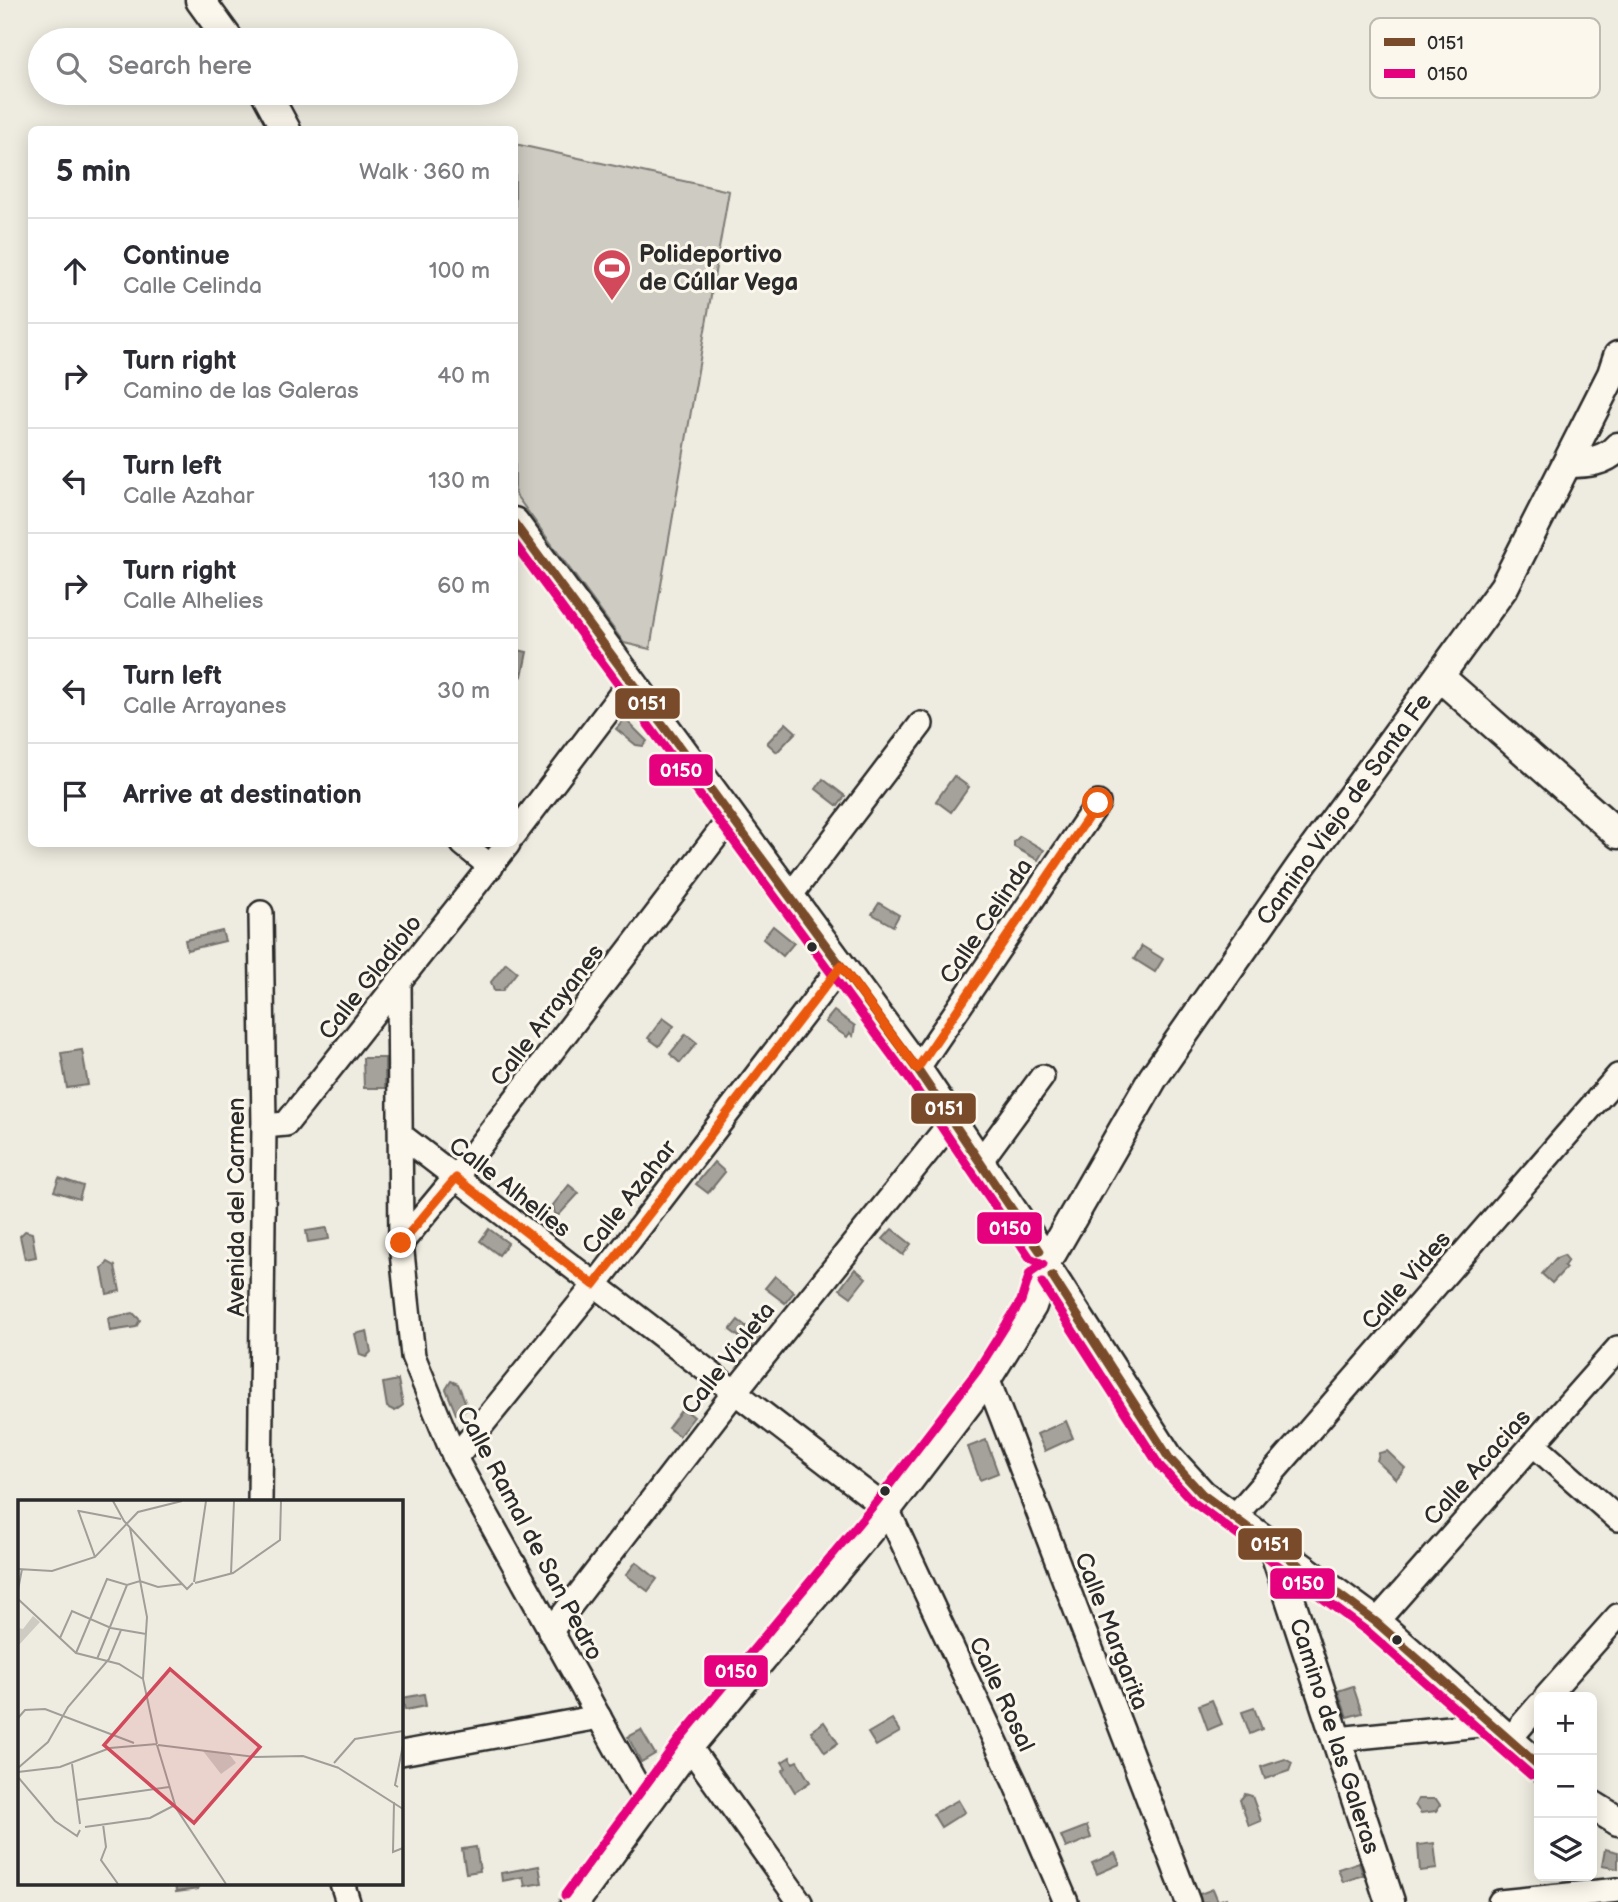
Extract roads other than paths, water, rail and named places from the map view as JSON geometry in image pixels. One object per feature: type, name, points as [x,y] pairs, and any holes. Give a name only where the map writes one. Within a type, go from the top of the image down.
[{"type":"street","points":[[200,0],[220,28]]},
{"type":"street","points":[[272,105],[284,126]]},
{"type":"street","name":"Camino Viejo de Santa Fe","points":[[575,1902],[689,1746],[887,1509],[987,1378],[1032,1306],[1046,1265],[1153,1078],[1301,866],[1504,587],[1616,372]]},
{"type":"street","points":[[1567,463],[1592,462],[1613,453],[1618,447]]},
{"type":"street","points":[[518,527],[917,1069],[1169,1458],[1202,1494],[1376,1622],[1534,1762]]},
{"type":"street","points":[[1440,677],[1618,834]]},
{"type":"street","points":[[518,830],[631,681]]},
{"type":"street","points":[[790,896],[922,724]]},
{"type":"street","name":"Calle Celinda","points":[[917,1069],[1098,803]]},
{"type":"street","name":"Calle Arrayanes","points":[[401,1243],[456,1178],[731,817]]},
{"type":"street","points":[[467,847],[491,867]]},
{"type":"street","name":"Calle Gladiolo","points":[[264,1126],[286,1124],[506,847]]},
{"type":"street","name":"Avenida del Carmen","points":[[260,1500],[264,1126],[261,913]]},
{"type":"street","name":"Calle Azahar","points":[[455,1458],[594,1285],[841,966]]},
{"type":"street","name":"Calle Ramal de San Pedro","points":[[399,982],[401,1243],[413,1356],[455,1458],[646,1802]]},
{"type":"street","name":"Calle Vides","points":[[1234,1517],[1618,1076]]},
{"type":"street","points":[[979,1163],[1042,1077]]},
{"type":"street","name":"Calle Violeta","points":[[550,1632],[733,1393],[952,1121]]},
{"type":"street","name":"Calle Alhelies","points":[[402,1136],[887,1509]]},
{"type":"street","name":"Calle Acacias","points":[[1376,1622],[1618,1348]]},
{"type":"street","name":"Calle Margarita","points":[[987,1378],[1188,1902]]},
{"type":"street","points":[[1533,1444],[1618,1519]]},
{"type":"street","name":"Calle Rosal","points":[[887,1509],[1066,1902]]},
{"type":"street","name":"Camino de las Galeras","points":[[1273,1548],[1390,1902]]},
{"type":"street","points":[[1550,1692],[1618,1616]]},
{"type":"street","points":[[1338,1739],[1499,1732],[1534,1708]]},
{"type":"street","points":[[402,1753],[599,1717]]},
{"type":"street","points":[[689,1746],[800,1902]]},
{"type":"street","points":[[1597,1808],[1618,1821]]},
{"type":"street","points":[[342,1884],[348,1902]]},
{"type":"street","points":[[1500,1902],[1618,1890]]},
{"type":"place","name":"Polideportivo de Cúllar Vega","points":[[612,302]]}]
